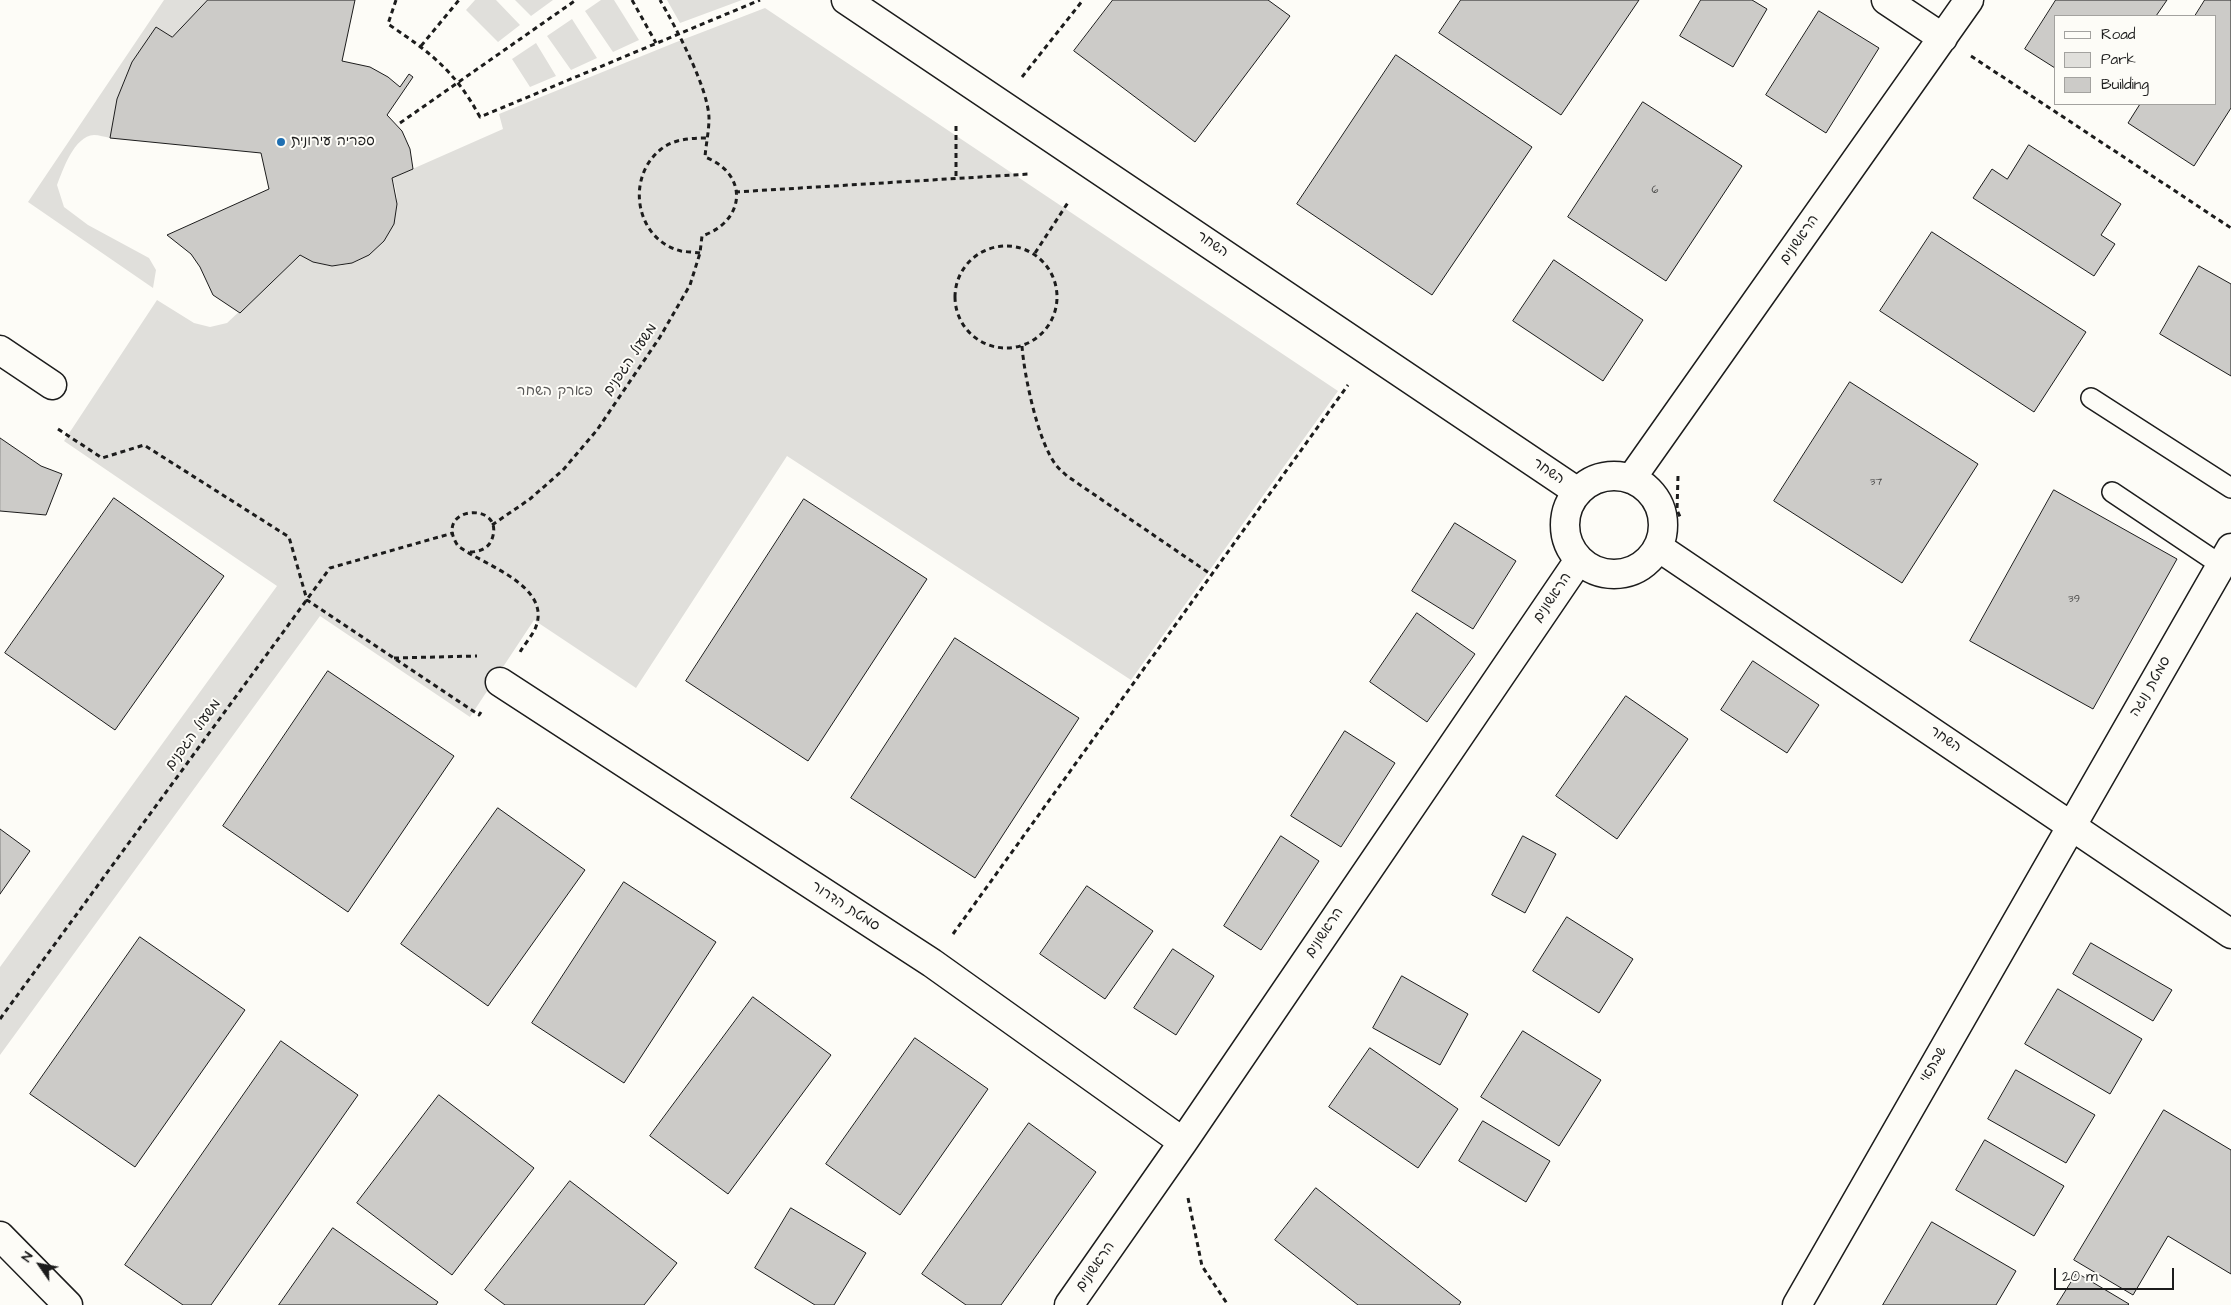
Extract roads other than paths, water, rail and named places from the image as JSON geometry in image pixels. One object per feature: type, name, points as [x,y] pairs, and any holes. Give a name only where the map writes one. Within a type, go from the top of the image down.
[{"type":"street","name":"השחר","points":[[846,0],[1578,492]]},
{"type":"street","points":[[1886,0],[1944,38]]},
{"type":"street","name":"הראשונים","points":[[1631,479],[1969,0]]},
{"type":"street","points":[[0,350],[52,385]]},
{"type":"street","points":[[1617,476],[1631,479],[1646,487],[1656,500],[1662,515],[1663,531],[1658,547],[1649,560],[1636,569],[1622,574],[1606,573],[1592,568],[1579,560],[1571,548],[1566,534],[1566,519],[1570,505],[1578,492],[1589,483],[1602,477],[1617,476]]},
{"type":"street","name":"השחר","points":[[1658,547],[2231,934]]},
{"type":"street","name":"סמטת נוגה","points":[[2071,825],[2226,557]]},
{"type":"street","name":"הראשונים","points":[[1069,1305],[1183,1142],[1579,560]]},
{"type":"street","name":"סמטת הדרור","points":[[500,682],[932,963],[1183,1142]]},
{"type":"street","name":"שבתאי","points":[[1797,1305],[2071,825]]},
{"type":"street","points":[[0,1236],[68,1305]]},
{"type":"lane","points":[[2091,398],[2231,488]]},
{"type":"lane","points":[[2112,492],[2226,557]]},
{"type":"place","name":"ספריה עירונית","points":[[281,142]]},
{"type":"park label","name":"פארק השחר","points":[[555,392]]}]
